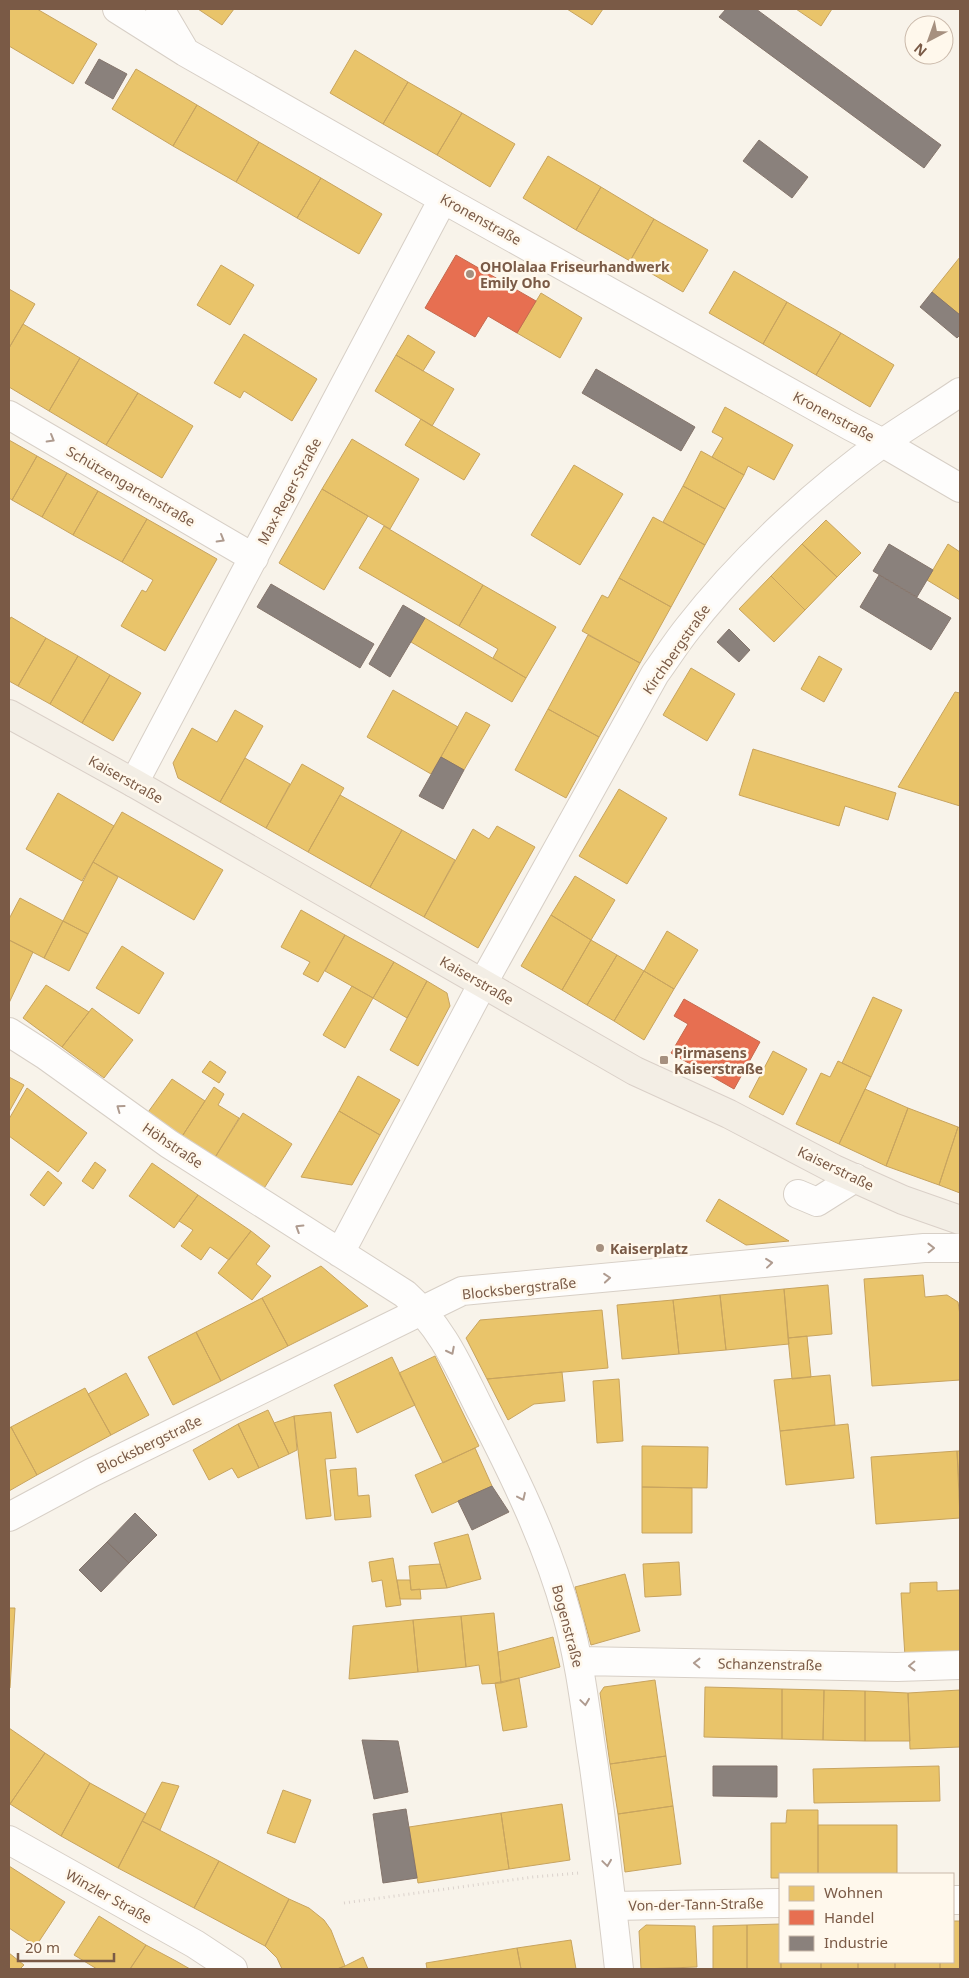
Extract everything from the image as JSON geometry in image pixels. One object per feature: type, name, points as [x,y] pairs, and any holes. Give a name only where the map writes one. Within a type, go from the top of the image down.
[{"type":"main road","name":"Kaiserstraße","points":[[9,714],[134,783],[636,1071],[729,1114],[855,1178],[903,1200],[960,1222]]},
{"type":"street","name":"Kronenstraße","points":[[117,9],[146,15],[185,52],[443,199],[883,442],[960,488]]},
{"type":"street","name":"Max-Reger-Straße","points":[[134,783],[222,641],[254,558],[443,199]]},
{"type":"street","name":"Kirchbergstraße","points":[[483,983],[655,674],[688,628],[726,582],[767,541],[823,490],[883,442],[960,392]]},
{"type":"street","name":"Schützengartenstraße","points":[[9,414],[254,558]]},
{"type":"street","points":[[424,1311],[405,1294],[340,1253],[483,983]]},
{"type":"street","name":"Höhstraße","points":[[9,1032],[52,1060],[169,1144],[340,1253]]},
{"type":"street","points":[[798,1194],[817,1202],[855,1178]]},
{"type":"street","name":"Blocksbergstraße","points":[[9,1517],[91,1473],[462,1291],[924,1248],[960,1248]]},
{"type":"street","name":"Bogenstraße","points":[[424,1311],[444,1338],[492,1432],[548,1558],[567,1613],[579,1661],[608,1871],[619,1969]]},
{"type":"street","name":"Schanzenstraße","points":[[579,1661],[897,1667],[960,1665]]},
{"type":"street","name":"Winzler Straße","points":[[9,1840],[195,1944],[233,1969]]},
{"type":"street","name":"Von-der-Tann-Straße","points":[[612,1906],[779,1903]]},
{"type":"path","points":[[344,1903],[533,1877],[608,1871]]},
{"type":"building: Wohnen","points":[[9,9],[37,9],[97,44],[73,84],[9,46]]},
{"type":"building: Wohnen","points":[[198,9],[234,9],[222,25]]},
{"type":"building: Wohnen","points":[[567,9],[603,9],[592,25]]},
{"type":"building: Wohnen","points":[[796,9],[832,9],[821,26]]},
{"type":"building: Wohnen","points":[[355,50],[408,82],[383,124],[330,93]]},
{"type":"building: Wohnen","points":[[136,69],[197,105],[173,146],[112,109]]},
{"type":"building: Wohnen","points":[[408,82],[462,113],[437,155],[383,124]]},
{"type":"building: Wohnen","points":[[197,105],[259,142],[236,182],[173,146]]},
{"type":"building: Wohnen","points":[[462,113],[515,144],[490,187],[437,155]]},
{"type":"building: Wohnen","points":[[259,142],[321,178],[297,218],[236,182]]},
{"type":"building: Wohnen","points":[[548,156],[601,187],[576,230],[523,198]]},
{"type":"building: Wohnen","points":[[321,178],[382,214],[359,254],[297,218]]},
{"type":"building: Wohnen","points":[[601,187],[654,219],[630,261],[576,230]]},
{"type":"building: Wohnen","points":[[654,219],[708,250],[683,292],[630,261]]},
{"type":"building: Wohnen","points":[[960,257],[960,315],[932,292]]},
{"type":"building: Wohnen","points":[[221,265],[254,285],[230,325],[197,305]]},
{"type":"building: Wohnen","points":[[734,271],[787,302],[763,344],[709,313]]},
{"type":"building: Wohnen","points":[[9,289],[35,304],[9,348]]},
{"type":"building: Wohnen","points":[[541,293],[582,318],[560,358],[517,333]]},
{"type":"building: Wohnen","points":[[787,302],[841,333],[816,375],[763,344]]},
{"type":"building: Wohnen","points":[[23,324],[80,358],[49,411],[9,387],[9,348]]},
{"type":"building: Wohnen","points":[[841,333],[894,365],[870,407],[816,375]]},
{"type":"building: Wohnen","points":[[244,334],[317,379],[292,421],[244,391],[240,398],[214,383]]},
{"type":"building: Wohnen","points":[[408,335],[435,352],[423,371],[396,355]]},
{"type":"building: Wohnen","points":[[396,355],[454,389],[432,426],[375,391]]},
{"type":"building: Wohnen","points":[[80,358],[138,393],[106,445],[49,411]]},
{"type":"building: Wohnen","points":[[138,393],[193,426],[162,478],[106,445]]},
{"type":"building: Wohnen","points":[[725,407],[793,445],[774,480],[748,466],[744,475],[712,457],[723,438],[712,432]]},
{"type":"building: Wohnen","points":[[421,419],[480,454],[464,480],[405,445]]},
{"type":"building: Wohnen","points":[[352,439],[419,479],[390,529],[322,489]]},
{"type":"building: Wohnen","points":[[9,440],[37,456],[12,500],[9,498]]},
{"type":"building: Wohnen","points":[[701,451],[744,475],[725,509],[683,486]]},
{"type":"building: Wohnen","points":[[37,456],[67,473],[42,517],[12,500]]},
{"type":"building: Wohnen","points":[[574,465],[623,494],[580,565],[531,535]]},
{"type":"building: Wohnen","points":[[67,473],[98,491],[73,535],[42,517]]},
{"type":"building: Wohnen","points":[[683,486],[725,509],[705,545],[663,522]]},
{"type":"building: Wohnen","points":[[322,489],[368,516],[324,590],[279,563]]},
{"type":"building: Wohnen","points":[[98,491],[147,519],[122,562],[73,535]]},
{"type":"building: Wohnen","points":[[653,517],[705,545],[671,607],[619,578]]},
{"type":"building: Wohnen","points":[[147,519],[217,559],[165,651],[121,626],[142,590],[146,592],[153,580],[122,562]]},
{"type":"building: Wohnen","points":[[826,520],[861,553],[837,577],[802,544]]},
{"type":"building: Wohnen","points":[[384,526],[483,585],[459,626],[359,568]]},
{"type":"building: Wohnen","points":[[802,544],[837,577],[805,610],[771,576]]},
{"type":"building: Wohnen","points":[[948,544],[960,552],[960,600],[927,580]]},
{"type":"building: Wohnen","points":[[771,576],[805,610],[774,642],[739,609]]},
{"type":"building: Wohnen","points":[[619,578],[671,607],[640,663],[582,631],[602,595],[608,598]]},
{"type":"building: Wohnen","points":[[483,585],[556,627],[526,678],[493,658],[498,649],[459,626]]},
{"type":"building: Wohnen","points":[[11,617],[46,638],[18,686],[9,681],[9,621]]},
{"type":"building: Wohnen","points":[[425,618],[526,678],[512,702],[411,642]]},
{"type":"building: Wohnen","points":[[588,635],[640,663],[599,737],[548,709]]},
{"type":"building: Wohnen","points":[[46,638],[78,656],[50,704],[18,686]]},
{"type":"building: Wohnen","points":[[78,656],[110,675],[82,723],[50,704]]},
{"type":"building: Wohnen","points":[[819,656],[842,669],[824,702],[801,689]]},
{"type":"building: Wohnen","points":[[691,668],[735,694],[707,741],[663,715]]},
{"type":"building: Wohnen","points":[[110,675],[141,693],[113,741],[82,723]]},
{"type":"building: Wohnen","points":[[393,690],[458,727],[431,774],[367,737]]},
{"type":"building: Wohnen","points":[[955,692],[960,693],[960,806],[898,787]]},
{"type":"building: Wohnen","points":[[548,709],[599,737],[566,798],[515,770]]},
{"type":"building: Wohnen","points":[[235,710],[263,726],[220,802],[178,778],[173,763],[192,728],[217,742]]},
{"type":"building: Wohnen","points":[[466,712],[490,725],[464,770],[441,757]]},
{"type":"building: Wohnen","points":[[753,749],[896,793],[888,820],[845,806],[839,826],[739,795]]},
{"type":"building: Wohnen","points":[[245,758],[290,784],[266,828],[220,802]]},
{"type":"building: Wohnen","points":[[302,764],[344,788],[308,852],[266,828]]},
{"type":"building: Wohnen","points":[[619,789],[667,818],[627,884],[579,856]]},
{"type":"building: Wohnen","points":[[58,793],[114,826],[82,881],[26,849]]},
{"type":"building: Wohnen","points":[[340,795],[402,830],[370,887],[308,852]]},
{"type":"building: Wohnen","points":[[122,812],[223,870],[194,920],[93,862]]},
{"type":"building: Wohnen","points":[[497,826],[535,847],[478,948],[424,917],[473,829],[489,839]]},
{"type":"building: Wohnen","points":[[402,830],[455,860],[424,917],[370,887]]},
{"type":"building: Wohnen","points":[[93,862],[118,877],[88,934],[63,921]]},
{"type":"building: Wohnen","points":[[575,876],[615,900],[591,940],[551,915]]},
{"type":"building: Wohnen","points":[[20,898],[63,921],[44,958],[9,940],[9,919]]},
{"type":"building: Wohnen","points":[[301,910],[345,935],[318,982],[303,974],[310,962],[281,947]]},
{"type":"building: Wohnen","points":[[551,915],[591,940],[562,990],[521,966]]},
{"type":"building: Wohnen","points":[[63,921],[88,934],[69,971],[44,958]]},
{"type":"building: Wohnen","points":[[667,931],[698,950],[674,989],[644,971]]},
{"type":"building: Wohnen","points":[[345,935],[394,962],[373,998],[325,971]]},
{"type":"building: Wohnen","points":[[9,940],[33,952],[9,1003]]},
{"type":"building: Wohnen","points":[[591,940],[617,955],[587,1005],[562,990]]},
{"type":"building: Wohnen","points":[[122,946],[164,973],[139,1014],[96,988]]},
{"type":"building: Wohnen","points":[[617,955],[644,971],[614,1021],[587,1005]]},
{"type":"building: Wohnen","points":[[394,962],[427,981],[407,1018],[373,998]]},
{"type":"building: Wohnen","points":[[644,971],[674,989],[644,1040],[614,1021]]},
{"type":"building: Wohnen","points":[[427,981],[447,993],[450,1006],[418,1066],[390,1050]]},
{"type":"building: Wohnen","points":[[46,985],[89,1012],[62,1047],[23,1018]]},
{"type":"building: Wohnen","points":[[352,986],[373,998],[345,1048],[323,1035]]},
{"type":"building: Wohnen","points":[[873,997],[902,1010],[871,1077],[842,1063]]},
{"type":"building: Wohnen","points":[[92,1008],[133,1040],[104,1078],[62,1047]]},
{"type":"building: Wohnen","points":[[773,1051],[807,1069],[783,1115],[749,1097]]},
{"type":"building: Wohnen","points":[[210,1061],[226,1072],[219,1083],[202,1072]]},
{"type":"building: Wohnen","points":[[838,1061],[871,1077],[839,1144],[796,1124],[821,1073],[830,1077]]},
{"type":"building: Wohnen","points":[[358,1076],[400,1100],[380,1135],[339,1111]]},
{"type":"building: Wohnen","points":[[9,1077],[24,1085],[9,1112]]},
{"type":"building: Wohnen","points":[[172,1079],[205,1101],[181,1138],[146,1115]]},
{"type":"building: Wohnen","points":[[214,1087],[224,1094],[218,1105],[239,1118],[214,1159],[181,1138]]},
{"type":"building: Wohnen","points":[[27,1088],[87,1133],[58,1172],[9,1136],[9,1119]]},
{"type":"building: Wohnen","points":[[865,1089],[908,1108],[886,1166],[839,1144]]},
{"type":"building: Wohnen","points":[[908,1108],[958,1127],[939,1185],[886,1166]]},
{"type":"building: Wohnen","points":[[339,1111],[380,1135],[352,1185],[301,1177]]},
{"type":"building: Wohnen","points":[[243,1113],[292,1144],[263,1190],[214,1159]]},
{"type":"building: Wohnen","points":[[958,1127],[960,1128],[960,1193],[939,1185]]},
{"type":"building: Wohnen","points":[[95,1162],[106,1170],[93,1189],[82,1181]]},
{"type":"building: Wohnen","points":[[152,1163],[198,1195],[174,1228],[129,1196]]},
{"type":"building: Wohnen","points":[[48,1171],[62,1183],[44,1206],[30,1195]]},
{"type":"building: Wohnen","points":[[198,1195],[251,1231],[229,1260],[210,1247],[201,1260],[181,1246],[193,1230],[179,1221]]},
{"type":"building: Wohnen","points":[[719,1199],[789,1241],[746,1245],[706,1221]]},
{"type":"building: Wohnen","points":[[251,1231],[270,1246],[256,1264],[271,1276],[252,1300],[218,1273]]},
{"type":"building: Wohnen","points":[[321,1266],[368,1306],[288,1346],[262,1298]]},
{"type":"building: Wohnen","points":[[923,1275],[925,1297],[947,1295],[958,1302],[960,1315],[960,1380],[872,1386],[864,1279]]},
{"type":"building: Wohnen","points":[[828,1285],[832,1334],[788,1338],[784,1289]]},
{"type":"building: Wohnen","points":[[784,1289],[789,1344],[726,1350],[720,1295]]},
{"type":"building: Wohnen","points":[[720,1295],[726,1350],[679,1354],[673,1300]]},
{"type":"building: Wohnen","points":[[262,1298],[288,1346],[221,1381],[196,1332]]},
{"type":"building: Wohnen","points":[[673,1300],[679,1354],[622,1359],[617,1305]]},
{"type":"building: Wohnen","points":[[602,1310],[608,1368],[487,1379],[466,1338],[480,1320]]},
{"type":"building: Wohnen","points":[[196,1332],[221,1381],[173,1405],[148,1357]]},
{"type":"building: Wohnen","points":[[807,1336],[811,1377],[792,1379],[788,1338]]},
{"type":"building: Wohnen","points":[[435,1356],[479,1446],[443,1463],[399,1373]]},
{"type":"building: Wohnen","points":[[392,1357],[415,1405],[357,1433],[334,1385]]},
{"type":"building: Wohnen","points":[[562,1372],[565,1401],[534,1404],[508,1420],[487,1379]]},
{"type":"building: Wohnen","points":[[126,1373],[149,1415],[111,1435],[88,1394]]},
{"type":"building: Wohnen","points":[[830,1375],[835,1425],[780,1431],[774,1380]]},
{"type":"building: Wohnen","points":[[619,1379],[623,1441],[597,1443],[593,1381]]},
{"type":"building: Wohnen","points":[[85,1388],[111,1435],[37,1475],[11,1427]]},
{"type":"building: Wohnen","points":[[268,1410],[289,1454],[259,1468],[238,1424]]},
{"type":"building: Wohnen","points":[[331,1412],[336,1458],[325,1459],[331,1516],[306,1519],[294,1416]]},
{"type":"building: Wohnen","points":[[294,1416],[297,1450],[289,1454],[274,1423]]},
{"type":"building: Wohnen","points":[[238,1424],[259,1468],[238,1478],[232,1468],[209,1480],[193,1450]]},
{"type":"building: Wohnen","points":[[848,1424],[854,1478],[786,1485],[780,1431]]},
{"type":"building: Wohnen","points":[[11,1427],[37,1475],[9,1491],[9,1428]]},
{"type":"building: Wohnen","points":[[642,1446],[708,1447],[707,1488],[642,1487]]},
{"type":"building: Wohnen","points":[[475,1448],[492,1486],[432,1513],[415,1475]]},
{"type":"building: Wohnen","points":[[957,1451],[960,1518],[876,1524],[871,1457]]},
{"type":"building: Wohnen","points":[[957,1451],[960,1451],[960,1498]]},
{"type":"building: Wohnen","points":[[356,1468],[358,1496],[369,1495],[371,1517],[335,1520],[330,1470]]},
{"type":"building: Wohnen","points":[[642,1487],[692,1488],[692,1533],[642,1533]]},
{"type":"building: Wohnen","points":[[468,1534],[481,1579],[447,1588],[434,1543]]},
{"type":"building: Wohnen","points":[[393,1558],[401,1605],[386,1607],[382,1580],[372,1582],[369,1562]]},
{"type":"building: Wohnen","points":[[679,1562],[681,1595],[645,1597],[643,1564]]},
{"type":"building: Wohnen","points":[[440,1564],[447,1588],[411,1590],[409,1566]]},
{"type":"building: Wohnen","points":[[625,1574],[640,1631],[591,1645],[575,1587]]},
{"type":"building: Wohnen","points":[[397,1580],[410,1580],[411,1590],[420,1589],[421,1599],[400,1599]]},
{"type":"building: Wohnen","points":[[937,1582],[937,1591],[960,1590],[960,1654],[905,1657],[901,1593],[910,1593],[910,1583]]},
{"type":"building: Wohnen","points":[[9,1608],[15,1608],[10,1688],[9,1688]]},
{"type":"building: Wohnen","points":[[494,1613],[501,1683],[482,1684],[479,1665],[466,1667],[461,1616]]},
{"type":"building: Wohnen","points":[[461,1616],[466,1667],[418,1672],[413,1620]]},
{"type":"building: Wohnen","points":[[413,1620],[418,1672],[349,1679],[353,1626]]},
{"type":"building: Wohnen","points":[[553,1637],[560,1667],[501,1683],[498,1652]]},
{"type":"building: Wohnen","points":[[519,1678],[527,1727],[503,1731],[495,1683]]},
{"type":"building: Wohnen","points":[[655,1680],[666,1756],[610,1764],[600,1693],[604,1687]]},
{"type":"building: Wohnen","points":[[705,1687],[782,1689],[782,1739],[704,1737]]},
{"type":"building: Wohnen","points":[[782,1689],[824,1690],[823,1740],[782,1739]]},
{"type":"building: Wohnen","points":[[824,1690],[865,1691],[865,1741],[823,1740]]},
{"type":"building: Wohnen","points":[[960,1690],[960,1747],[910,1749],[908,1693]]},
{"type":"building: Wohnen","points":[[865,1691],[908,1693],[910,1741],[865,1741]]},
{"type":"building: Wohnen","points":[[9,1728],[45,1753],[10,1804],[9,1803]]},
{"type":"building: Wohnen","points":[[45,1753],[90,1783],[61,1836],[10,1804]]},
{"type":"building: Wohnen","points":[[666,1756],[673,1806],[618,1814],[610,1764]]},
{"type":"building: Wohnen","points":[[939,1766],[940,1801],[814,1803],[813,1769]]},
{"type":"building: Wohnen","points":[[162,1782],[179,1786],[160,1830],[142,1821]]},
{"type":"building: Wohnen","points":[[90,1783],[146,1814],[118,1868],[61,1836]]},
{"type":"building: Wohnen","points":[[283,1790],[311,1800],[295,1843],[267,1833]]},
{"type":"building: Wohnen","points":[[562,1804],[570,1860],[509,1869],[501,1813]]},
{"type":"building: Wohnen","points":[[673,1806],[681,1864],[625,1872],[618,1814]]},
{"type":"building: Wohnen","points":[[787,1810],[818,1810],[818,1873],[779,1873],[779,1878],[771,1878],[771,1823],[786,1823]]},
{"type":"building: Wohnen","points":[[501,1813],[509,1869],[418,1883],[409,1827]]},
{"type":"building: Wohnen","points":[[142,1821],[219,1861],[194,1908],[118,1868]]},
{"type":"building: Wohnen","points":[[818,1825],[897,1825],[897,1873],[818,1873]]},
{"type":"building: Wohnen","points":[[219,1861],[289,1899],[265,1946],[194,1908]]},
{"type":"building: Wohnen","points":[[9,1866],[65,1902],[36,1946],[9,1928]]},
{"type":"building: Wohnen","points":[[289,1899],[309,1908],[324,1920],[331,1930],[345,1966],[337,1969],[282,1969],[277,1958],[265,1946]]},
{"type":"building: Wohnen","points":[[99,1916],[146,1945],[130,1969],[97,1969],[74,1955]]},
{"type":"building: Wohnen","points":[[954,1921],[960,1921],[960,1969],[940,1969],[940,1963],[954,1963]]},
{"type":"building: Wohnen","points":[[779,1924],[779,1963],[781,1963],[781,1969],[747,1969],[747,1925]]},
{"type":"building: Wohnen","points":[[646,1925],[695,1926],[697,1967],[641,1969],[639,1931]]},
{"type":"building: Wohnen","points":[[747,1925],[747,1969],[713,1969],[713,1926]]},
{"type":"building: Wohnen","points":[[571,1940],[576,1969],[521,1969],[517,1948]]},
{"type":"building: Wohnen","points":[[146,1945],[176,1961],[190,1969],[130,1969]]},
{"type":"building: Wohnen","points":[[517,1948],[521,1969],[427,1969],[426,1963]]},
{"type":"building: Wohnen","points":[[9,1953],[24,1965],[20,1969],[9,1969]]},
{"type":"building: Wohnen","points":[[363,1957],[368,1969],[337,1969],[345,1966]]},
{"type":"building: Wohnen","points":[[781,1963],[821,1963],[821,1969],[781,1969]]},
{"type":"building: Wohnen","points":[[821,1963],[858,1963],[858,1969],[821,1969]]},
{"type":"building: Wohnen","points":[[858,1963],[895,1963],[895,1969],[858,1969]]},
{"type":"building: Wohnen","points":[[895,1963],[940,1963],[940,1969],[895,1969]]},
{"type":"building: Handel","points":[[456,255],[536,301],[517,333],[488,316],[475,337],[425,308]]},
{"type":"building: Handel","points":[[684,999],[760,1042],[734,1089],[671,1053],[688,1024],[674,1016]]},
{"type":"building: Industrie","points":[[726,9],[756,9],[941,145],[924,168],[719,17]]},
{"type":"building: Industrie","points":[[99,59],[127,74],[113,99],[85,83]]},
{"type":"building: Industrie","points":[[759,140],[808,177],[792,198],[743,161]]},
{"type":"building: Industrie","points":[[932,292],[960,315],[960,335],[957,338],[920,307]]},
{"type":"building: Industrie","points":[[596,369],[695,427],[681,451],[582,393]]},
{"type":"building: Industrie","points":[[889,544],[933,570],[917,597],[873,571]]},
{"type":"building: Industrie","points":[[879,575],[951,618],[931,650],[860,607]]},
{"type":"building: Industrie","points":[[271,584],[374,644],[360,668],[257,607]]},
{"type":"building: Industrie","points":[[403,605],[425,618],[390,677],[369,664]]},
{"type":"building: Industrie","points":[[729,629],[750,650],[739,662],[717,642]]},
{"type":"building: Industrie","points":[[441,757],[464,770],[443,809],[419,796]]},
{"type":"building: Industrie","points":[[492,1486],[509,1512],[472,1530],[458,1501]]},
{"type":"building: Industrie","points":[[135,1513],[157,1535],[129,1563],[107,1542]]},
{"type":"building: Industrie","points":[[107,1542],[129,1563],[101,1592],[79,1570]]},
{"type":"building: Industrie","points":[[362,1740],[398,1741],[408,1792],[374,1799]]},
{"type":"building: Industrie","points":[[713,1766],[777,1766],[777,1797],[713,1796]]},
{"type":"building: Industrie","points":[[406,1809],[417,1878],[383,1883],[373,1814]]},
{"type":"place","name":"OHOlalaa Friseurhandwerk Emily Oho","points":[[470,274]]},
{"type":"place","name":"Pirmasens Kaiserstraße","points":[[664,1060]]},
{"type":"place","name":"Kaiserplatz","points":[[600,1248]]}]
